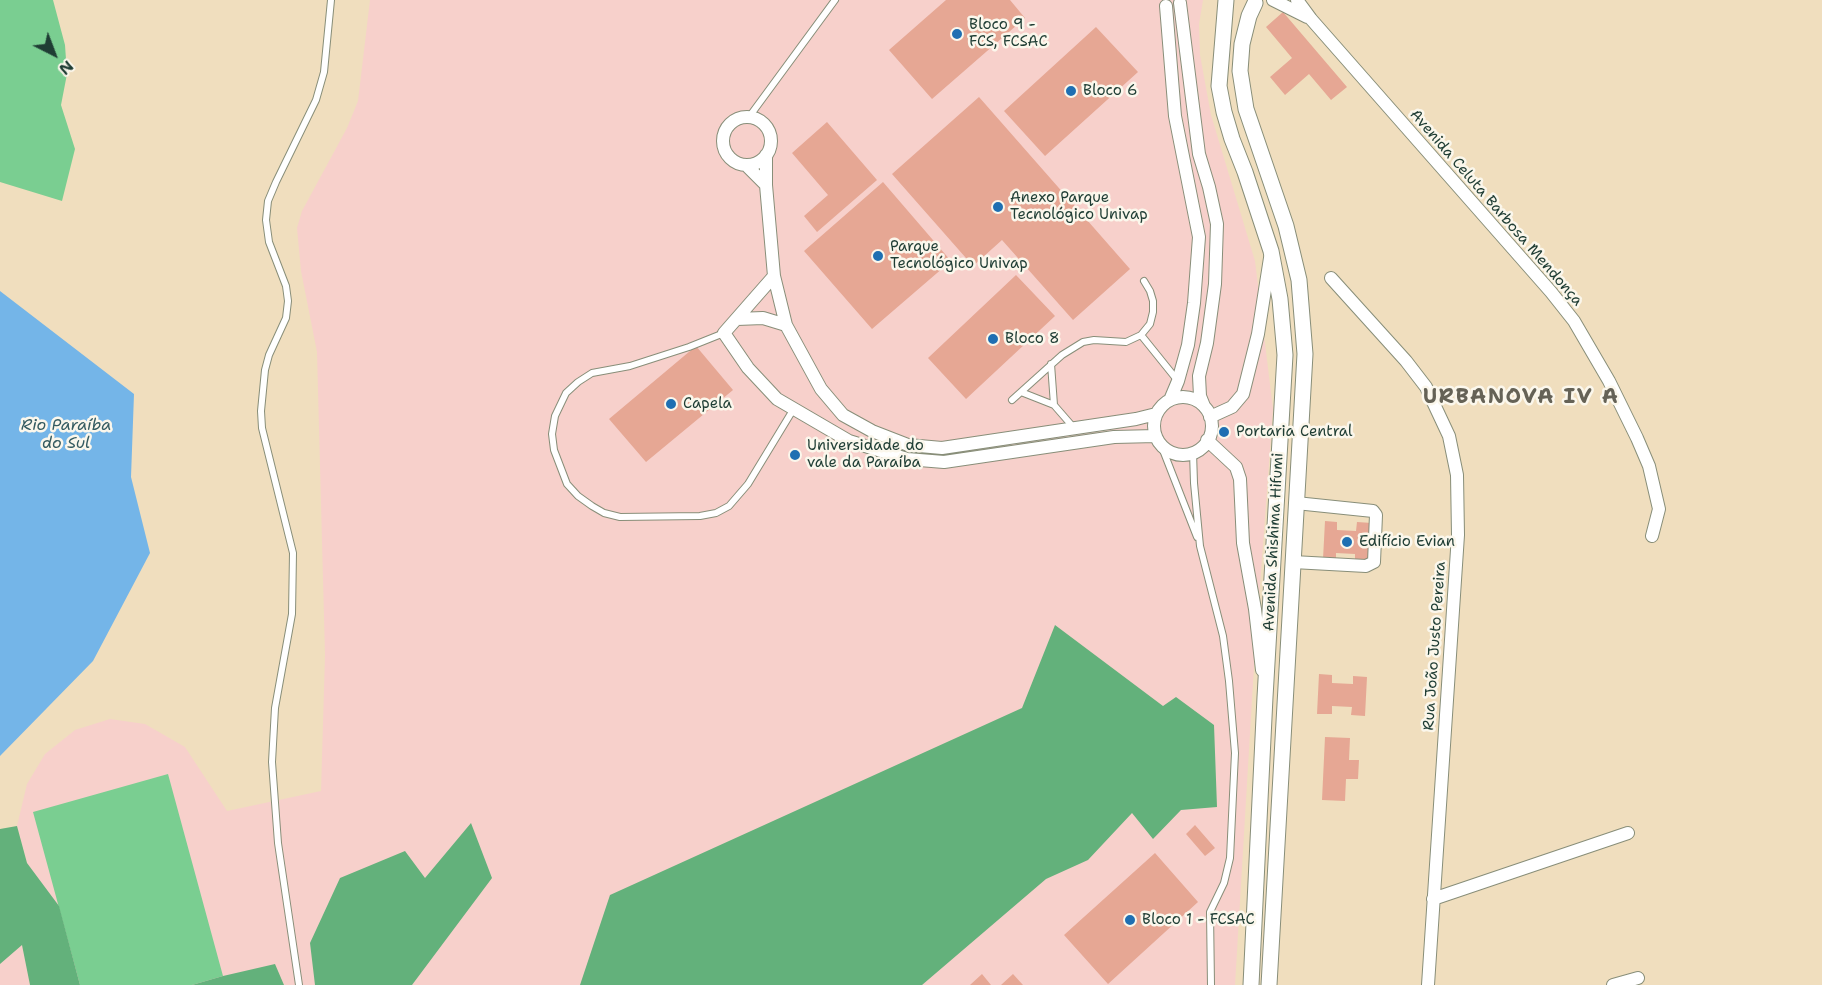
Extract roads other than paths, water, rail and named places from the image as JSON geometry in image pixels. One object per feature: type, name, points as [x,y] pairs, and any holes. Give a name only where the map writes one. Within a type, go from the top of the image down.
[{"type":"street","name":"Avenida Shishima Hifumi","points":[[1226,0],[1219,86],[1232,139],[1271,251],[1280,299],[1285,355],[1251,985]]},
{"type":"street","points":[[1238,0],[1258,1]]},
{"type":"street","name":"Avenida Celuta Barbosa Mendonça","points":[[1273,0],[1311,19]]},
{"type":"street","name":"Avenida Celuta Barbosa Mendonça","points":[[1297,0],[1311,19],[1574,321],[1604,372],[1638,438],[1649,466],[1659,509],[1652,536]]},
{"type":"street","name":"Avenida Shishima Hifumi","points":[[1258,1],[1249,15],[1242,44],[1240,71],[1246,109],[1286,226],[1299,280],[1305,354],[1269,985]]},
{"type":"street","points":[[774,276],[724,333],[748,368],[777,399],[849,441],[907,459],[944,462],[1114,437],[1158,440],[1174,453],[1193,452],[1207,440],[1211,425],[1200,396],[1199,376],[1207,344],[1215,284],[1217,224],[1199,154],[1181,2],[1171,7],[1162,3]]},
{"type":"street","points":[[1162,3],[1175,116],[1199,237],[1188,345],[1179,381],[1170,400]]},
{"type":"street","points":[[766,185],[746,165],[730,158],[723,143],[724,135],[733,121],[749,117],[756,118],[767,127],[771,141],[766,155],[766,185],[774,276],[786,325],[820,389],[843,415],[872,431],[908,445],[942,448],[1156,414]]},
{"type":"street","points":[[746,165],[753,164],[766,155]]},
{"type":"street","points":[[1207,412],[1232,406],[1243,394],[1258,334],[1271,251]]},
{"type":"street","name":"Rua João Justo Pereira","points":[[1331,278],[1406,361],[1426,387],[1449,436],[1454,455],[1459,504],[1458,535],[1428,985]]},
{"type":"street","points":[[737,319],[763,318],[786,325]]},
{"type":"street","points":[[1285,355],[1305,354]]},
{"type":"street","points":[[1158,440],[1154,423],[1156,414],[1161,406],[1170,400],[1188,398],[1197,401],[1207,412]]},
{"type":"street","points":[[1207,440],[1236,467],[1240,479],[1243,543],[1255,609],[1265,697]]},
{"type":"street","points":[[1293,562],[1366,566],[1374,562],[1376,515],[1373,511],[1296,503]]},
{"type":"street","points":[[1433,899],[1628,833]]},
{"type":"street","points":[[1613,985],[1638,978]]},
{"type":"lane","points":[[299,985],[278,843],[272,762],[275,708],[292,614],[293,553],[262,428],[261,411],[267,363],[286,318],[288,301],[286,286],[269,242],[266,220],[268,201],[316,100],[324,72],[331,0]]},
{"type":"lane","points":[[749,117],[835,0]]},
{"type":"lane","points":[[1012,400],[1073,347],[1094,340],[1126,342],[1141,335],[1150,324],[1154,312],[1150,291],[1144,281]]},
{"type":"lane","points":[[724,333],[630,366],[592,373],[566,393],[555,416],[552,434],[554,450],[567,484],[592,506],[604,513],[620,517],[700,516],[716,513],[729,506],[748,484],[793,410]]},
{"type":"lane","points":[[1141,335],[1179,381]]},
{"type":"lane","points":[[1051,364],[1054,405]]},
{"type":"lane","points":[[1021,392],[1054,405],[1074,428]]},
{"type":"lane","points":[[1158,440],[1200,546],[1223,636],[1230,681],[1235,753],[1230,858],[1224,883],[1210,912],[1211,985]]},
{"type":"lane","points":[[1193,452],[1200,546]]},
{"type":"water","name":"Rio Paraíba do Sul","points":[[0,291],[134,394],[131,477],[150,553],[93,661],[0,756]]},
{"type":"place","name":"Bloco 9 - FCS, FCSAC","points":[[957,34]]},
{"type":"place","name":"Bloco 6","points":[[1071,91]]},
{"type":"place","name":"Anexo Parque Tecnológico Univap","points":[[998,207]]},
{"type":"place","name":"Parque Tecnológico Univap","points":[[878,256]]},
{"type":"place","name":"Bloco 8","points":[[993,339]]},
{"type":"place","name":"Capela","points":[[671,404]]},
{"type":"place","name":"Portaria Central","points":[[1224,432]]},
{"type":"place","name":"Universidade do vale da Paraíba","points":[[795,455]]},
{"type":"place","name":"Edifício Evian","points":[[1347,542]]},
{"type":"place","name":"Bloco 1 - FCSAC","points":[[1130,920]]},
{"type":"district","name":"URBANOVA IV A","points":[[1521,398]]}]
